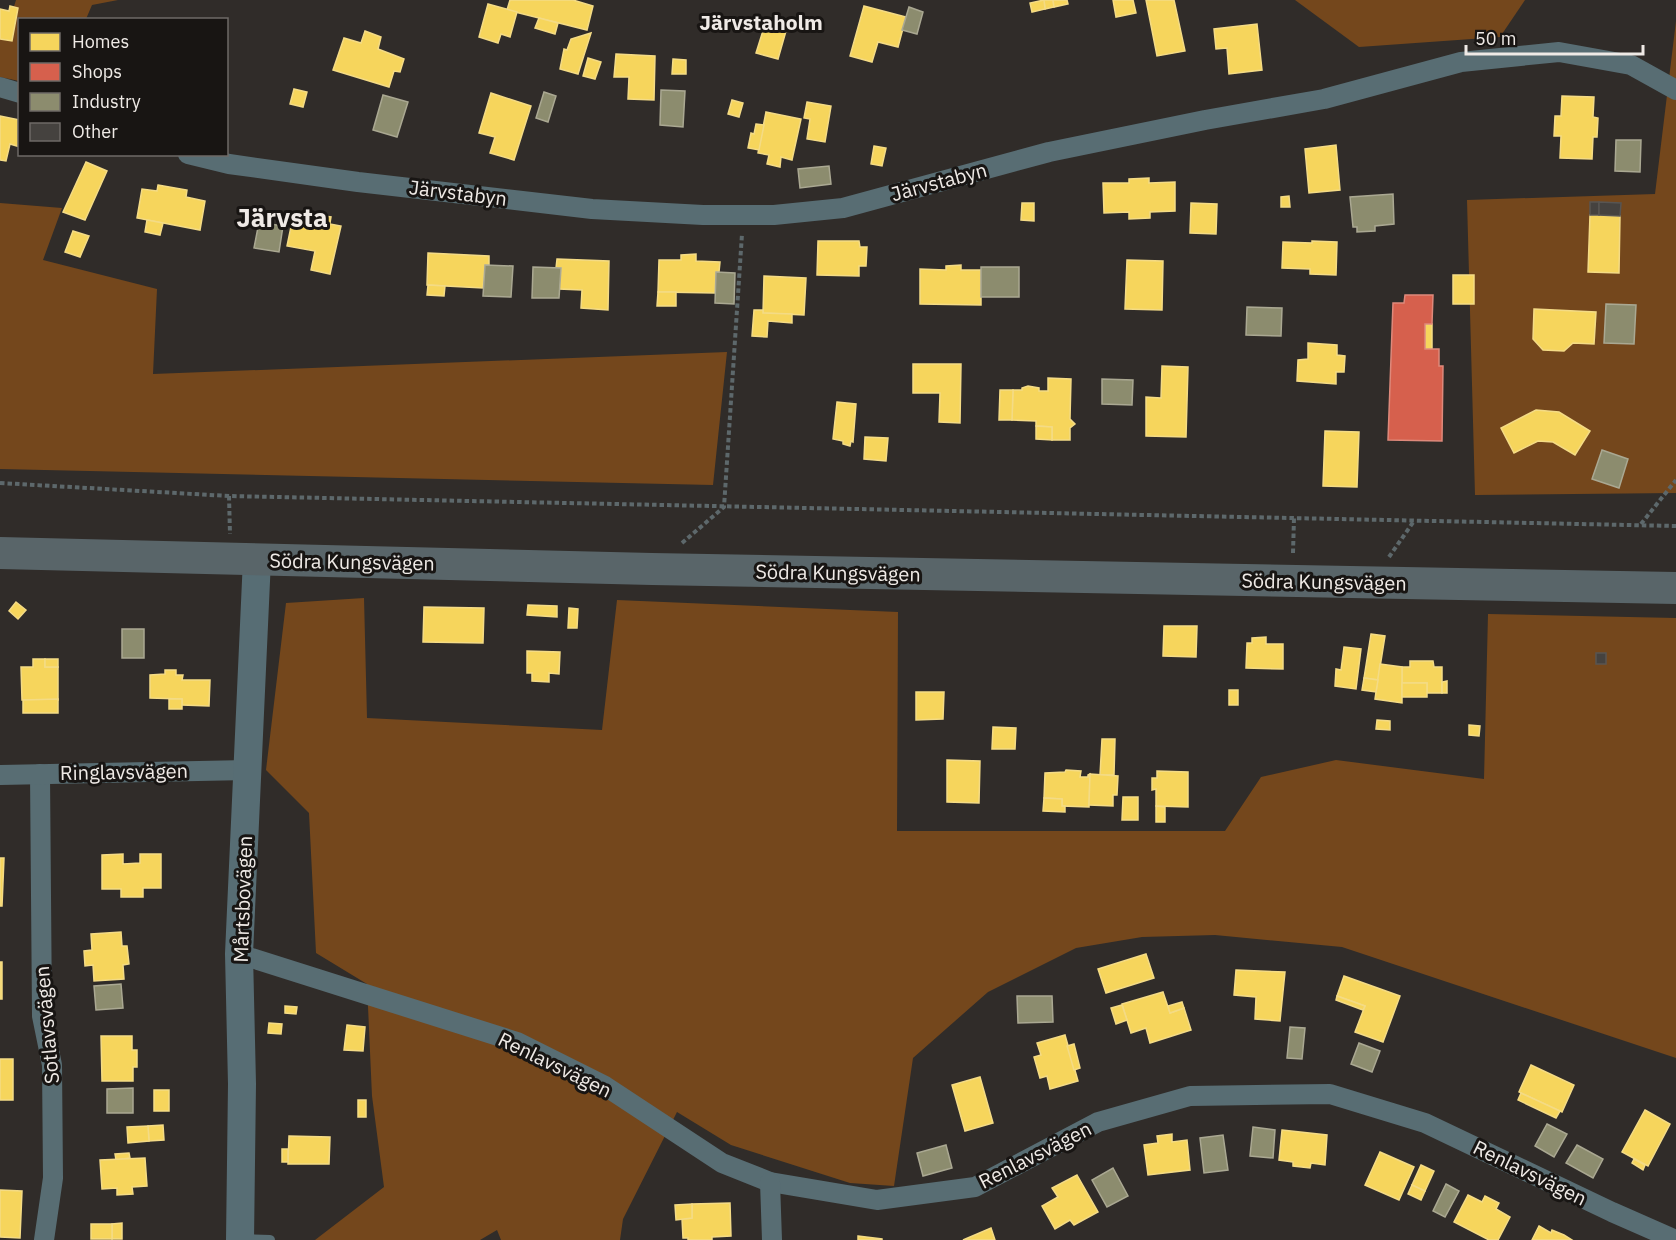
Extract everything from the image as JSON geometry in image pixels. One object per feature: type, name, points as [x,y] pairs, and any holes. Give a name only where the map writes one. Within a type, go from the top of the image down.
[{"type":"main road","name":"Södra Kungsvägen","points":[[0,553],[652,569],[1676,588]]},
{"type":"street","name":"Järvstabyn","points":[[196,156],[229,164],[299,174],[592,209],[703,215],[774,215],[843,208],[1049,153],[1205,120],[1324,99],[1461,62],[1559,52],[1631,65],[1676,90]]},
{"type":"street","points":[[0,87],[18,92]]},
{"type":"street","name":"Mårtsbovägen","points":[[240,1240],[242,1084],[239,954],[248,770],[244,559]]},
{"type":"street","name":"Ringlavsvägen","points":[[0,775],[248,770]]},
{"type":"street","name":"Sotlavsvägen","points":[[40,774],[42,1016],[52,1065],[53,1155],[53,1178],[44,1240]]},
{"type":"street","name":"Renlavsvägen","points":[[239,954],[517,1042],[605,1086],[722,1163],[770,1182],[877,1200],[975,1187],[1098,1122],[1190,1096],[1330,1094],[1425,1123],[1671,1238]]},
{"type":"street","points":[[770,1182],[772,1240]]},
{"type":"lane","points":[[240,1240],[270,1240]]},
{"type":"path","points":[[652,569],[724,507],[744,215]]},
{"type":"path","points":[[1641,525],[1676,480]]},
{"type":"path","points":[[0,483],[229,496],[1676,526]]},
{"type":"path","points":[[229,496],[244,559]]},
{"type":"path","points":[[1292,581],[1294,518]]},
{"type":"path","points":[[1370,582],[1414,520]]},
{"type":"shaded area","points":[[16,0],[118,0],[92,5],[86,18],[18,18],[18,81],[0,77],[0,22],[9,23]]},
{"type":"shaded area","points":[[1295,0],[1525,0],[1500,37],[1359,47]]},
{"type":"shaded area","points":[[1676,21],[1676,493],[1475,495],[1467,200],[1655,194]]},
{"type":"shaded area","points":[[0,203],[62,208],[43,260],[157,289],[153,374],[727,352],[713,485],[0,469]]},
{"type":"shaded area","points":[[364,598],[367,718],[602,730],[617,600],[898,612],[897,831],[1225,831],[1261,777],[1336,760],[1484,779],[1488,614],[1676,618],[1676,1058],[1342,947],[1215,935],[1142,937],[1076,948],[988,992],[913,1058],[894,1186],[850,1183],[731,1145],[677,1112],[623,1219],[620,1240],[501,1240],[497,1230],[480,1240],[315,1240],[384,1187],[372,1096],[367,984],[316,953],[309,813],[266,770],[286,603]]},
{"type":"building: Homes","points":[[510,0],[573,0],[593,6],[587,30],[507,10]]},
{"type":"building: Homes","points":[[1044,0],[1053,0],[1054,7],[1045,9]]},
{"type":"building: Homes","points":[[1044,0],[1045,9],[1032,12],[1030,3]]},
{"type":"building: Homes","points":[[1053,0],[1067,0],[1068,4],[1054,7]]},
{"type":"building: Homes","points":[[1113,0],[1133,0],[1136,13],[1116,17]]},
{"type":"building: Homes","points":[[1146,0],[1174,0],[1185,51],[1157,56]]},
{"type":"building: Homes","points":[[488,4],[517,12],[510,37],[501,34],[498,43],[479,37]]},
{"type":"building: Homes","points":[[10,6],[18,8],[12,41],[0,39],[0,9],[9,11]]},
{"type":"building: Homes","points":[[864,6],[906,17],[898,47],[878,42],[872,62],[850,56]]},
{"type":"building: Homes","points":[[539,18],[558,23],[555,34],[535,28]]},
{"type":"building: Homes","points":[[767,18],[788,24],[778,59],[756,53]]},
{"type":"building: Homes","points":[[1257,24],[1262,70],[1229,74],[1227,48],[1216,49],[1214,29]]},
{"type":"building: Homes","points":[[365,31],[381,37],[378,49],[404,59],[400,72],[394,71],[389,87],[333,70],[344,38],[361,43]]},
{"type":"building: Homes","points":[[591,33],[578,74],[560,69],[564,49],[567,50],[571,39]]},
{"type":"building: Homes","points":[[616,54],[655,56],[654,100],[628,99],[629,77],[614,77]]},
{"type":"building: Homes","points":[[588,58],[601,62],[595,79],[583,76]]},
{"type":"building: Homes","points":[[673,59],[686,60],[686,74],[672,74]]},
{"type":"building: Homes","points":[[294,89],[307,92],[303,107],[290,104]]},
{"type":"building: Homes","points":[[491,93],[531,106],[514,160],[490,153],[495,137],[479,133]]},
{"type":"building: Homes","points":[[1562,96],[1594,97],[1593,117],[1598,118],[1597,137],[1593,137],[1592,159],[1560,158],[1561,136],[1554,136],[1555,116],[1561,116]]},
{"type":"building: Homes","points":[[732,100],[743,103],[739,117],[728,114]]},
{"type":"building: Homes","points":[[807,102],[831,106],[825,142],[807,139],[810,119],[804,118]]},
{"type":"building: Homes","points":[[766,112],[801,119],[792,160],[781,157],[780,167],[767,164],[769,155],[758,153]]},
{"type":"building: Homes","points":[[0,116],[18,120],[18,146],[10,144],[6,161],[0,160]]},
{"type":"building: Homes","points":[[756,124],[764,125],[759,150],[748,148],[751,133],[754,134]]},
{"type":"building: Homes","points":[[1336,145],[1340,190],[1309,193],[1305,149]]},
{"type":"building: Homes","points":[[874,146],[886,148],[882,166],[871,164]]},
{"type":"building: Homes","points":[[86,162],[107,171],[85,220],[63,212]]},
{"type":"building: Homes","points":[[1149,178],[1149,183],[1175,182],[1175,211],[1150,212],[1150,218],[1129,219],[1129,212],[1104,213],[1103,183],[1129,183],[1129,179]]},
{"type":"building: Homes","points":[[158,185],[187,190],[186,197],[205,201],[200,230],[137,218],[142,189],[157,191]]},
{"type":"building: Homes","points":[[1289,196],[1290,207],[1281,207],[1281,197]]},
{"type":"building: Homes","points":[[1022,203],[1034,203],[1034,221],[1021,220]]},
{"type":"building: Homes","points":[[1191,203],[1217,204],[1216,234],[1190,233]]},
{"type":"building: Homes","points":[[317,215],[331,217],[330,223],[316,221]]},
{"type":"building: Homes","points":[[1590,215],[1620,216],[1619,273],[1588,272]]},
{"type":"building: Homes","points":[[293,217],[341,226],[330,274],[311,270],[315,251],[287,246]]},
{"type":"building: Homes","points":[[147,220],[163,223],[160,235],[145,232]]},
{"type":"building: Homes","points":[[73,231],[89,236],[80,257],[65,252]]},
{"type":"building: Homes","points":[[818,241],[859,241],[860,247],[867,247],[866,266],[859,266],[859,276],[817,275]]},
{"type":"building: Homes","points":[[1312,241],[1337,242],[1336,275],[1310,274],[1310,269],[1282,268],[1283,242],[1312,243]]},
{"type":"building: Homes","points":[[428,253],[489,256],[489,265],[485,265],[483,288],[427,285]]},
{"type":"building: Homes","points":[[696,254],[696,261],[720,262],[719,272],[716,272],[715,293],[658,292],[659,260],[681,260],[681,255]]},
{"type":"building: Homes","points":[[557,259],[609,261],[608,310],[581,308],[582,290],[559,289],[561,268],[556,268]]},
{"type":"building: Homes","points":[[1127,260],[1163,261],[1162,310],[1125,309]]},
{"type":"building: Homes","points":[[961,265],[961,270],[981,270],[981,305],[920,304],[920,269],[946,270],[946,266]]},
{"type":"building: Homes","points":[[1453,275],[1474,275],[1474,304],[1453,304]]},
{"type":"building: Homes","points":[[764,276],[806,278],[804,315],[763,313]]},
{"type":"building: Homes","points":[[428,285],[445,286],[444,296],[427,295]]},
{"type":"building: Homes","points":[[658,292],[676,292],[676,306],[657,306]]},
{"type":"building: Homes","points":[[1534,309],[1596,312],[1594,344],[1573,343],[1564,351],[1543,350],[1533,339]]},
{"type":"building: Homes","points":[[754,310],[763,310],[763,313],[792,314],[792,323],[768,321],[767,337],[752,336]]},
{"type":"building: Homes","points":[[1425,324],[1432,324],[1432,349],[1425,349]]},
{"type":"building: Homes","points":[[1308,343],[1337,345],[1337,355],[1345,356],[1344,372],[1336,372],[1336,384],[1297,381],[1298,360],[1308,359]]},
{"type":"building: Homes","points":[[913,364],[961,364],[960,423],[939,422],[940,393],[913,393]]},
{"type":"building: Homes","points":[[1162,366],[1188,367],[1186,437],[1146,436],[1146,397],[1161,398]]},
{"type":"building: Homes","points":[[1048,378],[1071,379],[1070,419],[1075,424],[1070,428],[1070,440],[1052,440],[1052,427],[1036,426],[1036,421],[1012,420],[1013,390],[1022,390],[1028,386],[1039,388],[1039,391],[1048,391]]},
{"type":"building: Homes","points":[[1000,390],[1013,390],[1012,420],[999,420]]},
{"type":"building: Homes","points":[[837,402],[856,404],[853,442],[851,441],[850,446],[843,444],[843,441],[833,439]]},
{"type":"building: Homes","points":[[1536,410],[1559,412],[1590,431],[1575,455],[1553,442],[1538,441],[1514,453],[1501,428]]},
{"type":"building: Homes","points":[[1036,426],[1052,427],[1052,440],[1036,439]]},
{"type":"building: Homes","points":[[1325,431],[1359,432],[1357,487],[1323,486]]},
{"type":"building: Homes","points":[[865,437],[888,438],[886,461],[864,459]]},
{"type":"building: Homes","points":[[16,602],[26,610],[18,619],[9,611]]},
{"type":"building: Homes","points":[[528,605],[557,606],[557,617],[527,615]]},
{"type":"building: Homes","points":[[424,607],[484,608],[483,643],[423,642]]},
{"type":"building: Homes","points":[[569,608],[578,609],[577,628],[568,628]]},
{"type":"building: Homes","points":[[1164,626],[1197,626],[1196,657],[1163,656]]},
{"type":"building: Homes","points":[[1371,634],[1385,636],[1378,680],[1364,678]]},
{"type":"building: Homes","points":[[1266,637],[1266,644],[1283,644],[1283,669],[1246,668],[1247,643],[1252,643],[1252,638]]},
{"type":"building: Homes","points":[[1344,647],[1361,649],[1356,689],[1335,686],[1336,669],[1341,670]]},
{"type":"building: Homes","points":[[527,651],[560,652],[559,674],[549,673],[549,682],[532,681],[532,673],[527,673]]},
{"type":"building: Homes","points":[[33,659],[45,659],[45,667],[58,667],[58,700],[22,700],[21,667],[33,667]]},
{"type":"building: Homes","points":[[45,659],[58,659],[58,667],[45,667]]},
{"type":"building: Homes","points":[[1410,661],[1433,661],[1434,667],[1442,667],[1442,693],[1427,693],[1427,683],[1402,683],[1402,667],[1410,667]]},
{"type":"building: Homes","points":[[1380,664],[1402,667],[1402,703],[1375,699]]},
{"type":"building: Homes","points":[[165,670],[176,670],[176,675],[183,675],[182,680],[210,680],[209,706],[182,705],[182,699],[150,698],[150,675],[165,674]]},
{"type":"building: Homes","points":[[1364,678],[1378,680],[1376,692],[1362,690]]},
{"type":"building: Homes","points":[[1447,681],[1447,693],[1442,693],[1442,682]]},
{"type":"building: Homes","points":[[1402,683],[1427,683],[1427,697],[1402,697]]},
{"type":"building: Homes","points":[[1229,690],[1238,690],[1238,705],[1229,705]]},
{"type":"building: Homes","points":[[916,692],[944,692],[943,719],[916,720]]},
{"type":"building: Homes","points":[[58,699],[58,713],[23,713],[23,700]]},
{"type":"building: Homes","points":[[169,699],[182,699],[182,709],[169,709]]},
{"type":"building: Homes","points":[[1377,720],[1390,721],[1390,730],[1376,729]]},
{"type":"building: Homes","points":[[1469,725],[1480,726],[1479,736],[1469,735]]},
{"type":"building: Homes","points":[[993,727],[1016,728],[1015,749],[992,749]]},
{"type":"building: Homes","points":[[1102,739],[1115,739],[1114,775],[1100,775]]},
{"type":"building: Homes","points":[[947,760],[980,761],[979,803],[947,802]]},
{"type":"building: Homes","points":[[1066,770],[1081,771],[1080,777],[1088,777],[1090,774],[1089,807],[1062,806],[1062,799],[1044,798],[1045,773],[1065,772]]},
{"type":"building: Homes","points":[[1157,771],[1188,772],[1188,807],[1156,806],[1156,789],[1152,790],[1152,778],[1157,778]]},
{"type":"building: Homes","points":[[1090,774],[1118,776],[1117,795],[1113,795],[1113,806],[1089,805]]},
{"type":"building: Homes","points":[[1123,797],[1138,797],[1138,820],[1122,820]]},
{"type":"building: Homes","points":[[1044,798],[1062,799],[1065,812],[1043,811]]},
{"type":"building: Homes","points":[[1156,806],[1165,807],[1165,822],[1156,822]]},
{"type":"building: Homes","points":[[123,854],[123,864],[140,863],[140,854],[161,854],[161,888],[143,888],[143,897],[121,897],[121,889],[102,889],[102,855]]},
{"type":"building: Homes","points":[[0,858],[4,858],[2,906],[0,906]]},
{"type":"building: Homes","points":[[121,932],[122,946],[127,946],[129,964],[123,965],[124,979],[94,981],[93,965],[85,966],[84,951],[92,950],[91,934]]},
{"type":"building: Homes","points":[[1146,954],[1154,978],[1106,993],[1098,969]]},
{"type":"building: Homes","points":[[0,962],[2,962],[2,999],[0,999]]},
{"type":"building: Homes","points":[[1236,970],[1285,972],[1280,1021],[1255,1019],[1256,997],[1234,995]]},
{"type":"building: Homes","points":[[1344,976],[1400,996],[1383,1042],[1355,1032],[1365,1006],[1337,996]]},
{"type":"building: Homes","points":[[1163,992],[1170,1013],[1184,1008],[1191,1030],[1150,1043],[1146,1028],[1131,1033],[1122,1004]]},
{"type":"building: Homes","points":[[1337,996],[1365,1006],[1363,1010],[1336,1000]]},
{"type":"building: Homes","points":[[1182,1002],[1184,1008],[1170,1013],[1168,1006]]},
{"type":"building: Homes","points":[[1122,1005],[1127,1020],[1116,1024],[1111,1008]]},
{"type":"building: Homes","points":[[285,1006],[297,1007],[296,1014],[285,1013]]},
{"type":"building: Homes","points":[[269,1023],[282,1024],[281,1034],[268,1033]]},
{"type":"building: Homes","points":[[347,1025],[365,1027],[363,1051],[344,1050]]},
{"type":"building: Homes","points":[[1065,1035],[1078,1081],[1050,1089],[1047,1076],[1040,1078],[1034,1057],[1041,1055],[1037,1043]]},
{"type":"building: Homes","points":[[101,1036],[132,1036],[132,1050],[137,1050],[137,1067],[133,1067],[133,1081],[102,1081]]},
{"type":"building: Homes","points":[[1074,1044],[1080,1068],[1074,1070],[1067,1046]]},
{"type":"building: Homes","points":[[0,1059],[13,1059],[13,1100],[0,1100]]},
{"type":"building: Homes","points":[[1531,1065],[1574,1085],[1562,1112],[1519,1092]]},
{"type":"building: Homes","points":[[980,1077],[993,1123],[965,1131],[952,1085]]},
{"type":"building: Homes","points":[[154,1090],[169,1090],[169,1111],[154,1111]]},
{"type":"building: Homes","points":[[1521,1093],[1560,1111],[1556,1118],[1518,1100]]},
{"type":"building: Homes","points":[[358,1100],[366,1100],[366,1117],[358,1117]]},
{"type":"building: Homes","points":[[1645,1110],[1670,1124],[1648,1166],[1622,1152]]},
{"type":"building: Homes","points":[[163,1125],[164,1140],[149,1141],[148,1126]]},
{"type":"building: Homes","points":[[148,1126],[149,1141],[128,1143],[127,1127]]},
{"type":"building: Homes","points":[[1282,1130],[1327,1135],[1325,1165],[1311,1163],[1310,1168],[1293,1166],[1293,1162],[1279,1160]]},
{"type":"building: Homes","points":[[1172,1134],[1172,1142],[1187,1140],[1190,1170],[1148,1175],[1144,1145],[1158,1143],[1157,1136]]},
{"type":"building: Homes","points":[[289,1136],[330,1137],[329,1164],[288,1164]]},
{"type":"building: Homes","points":[[282,1149],[288,1149],[288,1162],[282,1162]]},
{"type":"building: Homes","points":[[1380,1152],[1414,1167],[1399,1200],[1365,1185]]},
{"type":"building: Homes","points":[[129,1153],[130,1158],[116,1160],[115,1154]]},
{"type":"building: Homes","points":[[145,1158],[147,1186],[132,1187],[133,1194],[117,1195],[117,1188],[102,1189],[100,1160]]},
{"type":"building: Homes","points":[[1634,1159],[1645,1165],[1643,1170],[1632,1163]]},
{"type":"building: Homes","points":[[1421,1165],[1434,1171],[1425,1191],[1412,1185]]},
{"type":"building: Homes","points":[[1077,1175],[1098,1212],[1074,1225],[1070,1220],[1055,1229],[1042,1206],[1058,1197],[1052,1188]]},
{"type":"building: Homes","points":[[1412,1185],[1425,1191],[1421,1200],[1408,1194]]},
{"type":"building: Homes","points":[[0,1190],[22,1191],[20,1238],[0,1237]]},
{"type":"building: Homes","points":[[1468,1195],[1482,1202],[1485,1196],[1499,1203],[1496,1209],[1510,1217],[1498,1240],[1489,1240],[1454,1222]]},
{"type":"building: Homes","points":[[730,1203],[731,1236],[712,1237],[712,1240],[683,1238],[682,1219],[692,1218],[692,1204]]},
{"type":"building: Homes","points":[[692,1204],[692,1218],[676,1220],[675,1205]]},
{"type":"building: Homes","points":[[122,1223],[122,1239],[112,1239],[112,1224]]},
{"type":"building: Homes","points":[[91,1224],[112,1224],[112,1239],[91,1239]]},
{"type":"building: Homes","points":[[1539,1226],[1551,1233],[1552,1230],[1572,1240],[1532,1240]]},
{"type":"building: Homes","points":[[991,1228],[995,1240],[963,1240]]},
{"type":"building: Homes","points":[[858,1236],[882,1239],[882,1240],[858,1240]]},
{"type":"building: Shops","points":[[1405,295],[1433,295],[1432,324],[1425,324],[1425,349],[1439,349],[1439,366],[1443,366],[1442,441],[1388,440],[1393,303],[1404,303]]},
{"type":"building: Industry","points":[[909,7],[923,12],[917,34],[902,30]]},
{"type":"building: Industry","points":[[661,90],[685,91],[683,127],[660,125]]},
{"type":"building: Industry","points":[[544,92],[556,96],[548,122],[536,118]]},
{"type":"building: Industry","points":[[383,95],[408,102],[397,137],[373,130]]},
{"type":"building: Industry","points":[[1616,140],[1641,140],[1640,172],[1615,171]]},
{"type":"building: Industry","points":[[829,166],[831,184],[800,188],[798,169]]},
{"type":"building: Industry","points":[[1393,194],[1394,224],[1375,226],[1375,231],[1357,232],[1357,227],[1353,227],[1350,197]]},
{"type":"building: Industry","points":[[259,222],[283,226],[279,252],[254,248]]},
{"type":"building: Industry","points":[[485,265],[513,266],[511,297],[483,296]]},
{"type":"building: Industry","points":[[533,267],[561,268],[559,298],[532,298]]},
{"type":"building: Industry","points":[[981,267],[1019,267],[1019,297],[981,297]]},
{"type":"building: Industry","points":[[716,272],[735,273],[734,304],[715,303]]},
{"type":"building: Industry","points":[[1606,304],[1636,305],[1634,344],[1604,343]]},
{"type":"building: Industry","points":[[1247,307],[1282,308],[1281,336],[1246,335]]},
{"type":"building: Industry","points":[[1102,379],[1133,380],[1132,405],[1102,404]]},
{"type":"building: Industry","points":[[1602,450],[1628,459],[1619,488],[1592,479]]},
{"type":"building: Industry","points":[[122,629],[144,629],[144,658],[122,658]]},
{"type":"building: Industry","points":[[121,984],[123,1008],[96,1010],[94,986]]},
{"type":"building: Industry","points":[[1017,996],[1052,996],[1053,1022],[1018,1023]]},
{"type":"building: Industry","points":[[1290,1027],[1305,1028],[1302,1059],[1287,1058]]},
{"type":"building: Industry","points":[[1359,1043],[1380,1051],[1372,1072],[1351,1064]]},
{"type":"building: Industry","points":[[133,1088],[133,1113],[107,1113],[107,1089]]},
{"type":"building: Industry","points":[[1547,1124],[1567,1134],[1554,1157],[1535,1146]]},
{"type":"building: Industry","points":[[1253,1127],[1275,1130],[1273,1158],[1250,1156]]},
{"type":"building: Industry","points":[[1223,1135],[1228,1170],[1204,1173],[1200,1138]]},
{"type":"building: Industry","points":[[946,1145],[952,1168],[923,1176],[917,1153]]},
{"type":"building: Industry","points":[[1577,1145],[1603,1159],[1593,1178],[1566,1163]]},
{"type":"building: Industry","points":[[1113,1168],[1128,1196],[1107,1207],[1092,1180]]},
{"type":"building: Industry","points":[[1446,1184],[1459,1191],[1445,1217],[1433,1211]]},
{"type":"building: Other","points":[[1590,202],[1599,202],[1599,215],[1590,215]]},
{"type":"building: Other","points":[[1599,202],[1621,203],[1620,216],[1599,215]]},
{"type":"building: Other","points":[[1596,653],[1606,653],[1606,664],[1596,664]]},
{"type":"district","name":"Järvstaholm","points":[[761,23]]},
{"type":"district","name":"Järvsta","points":[[282,218]]}]
